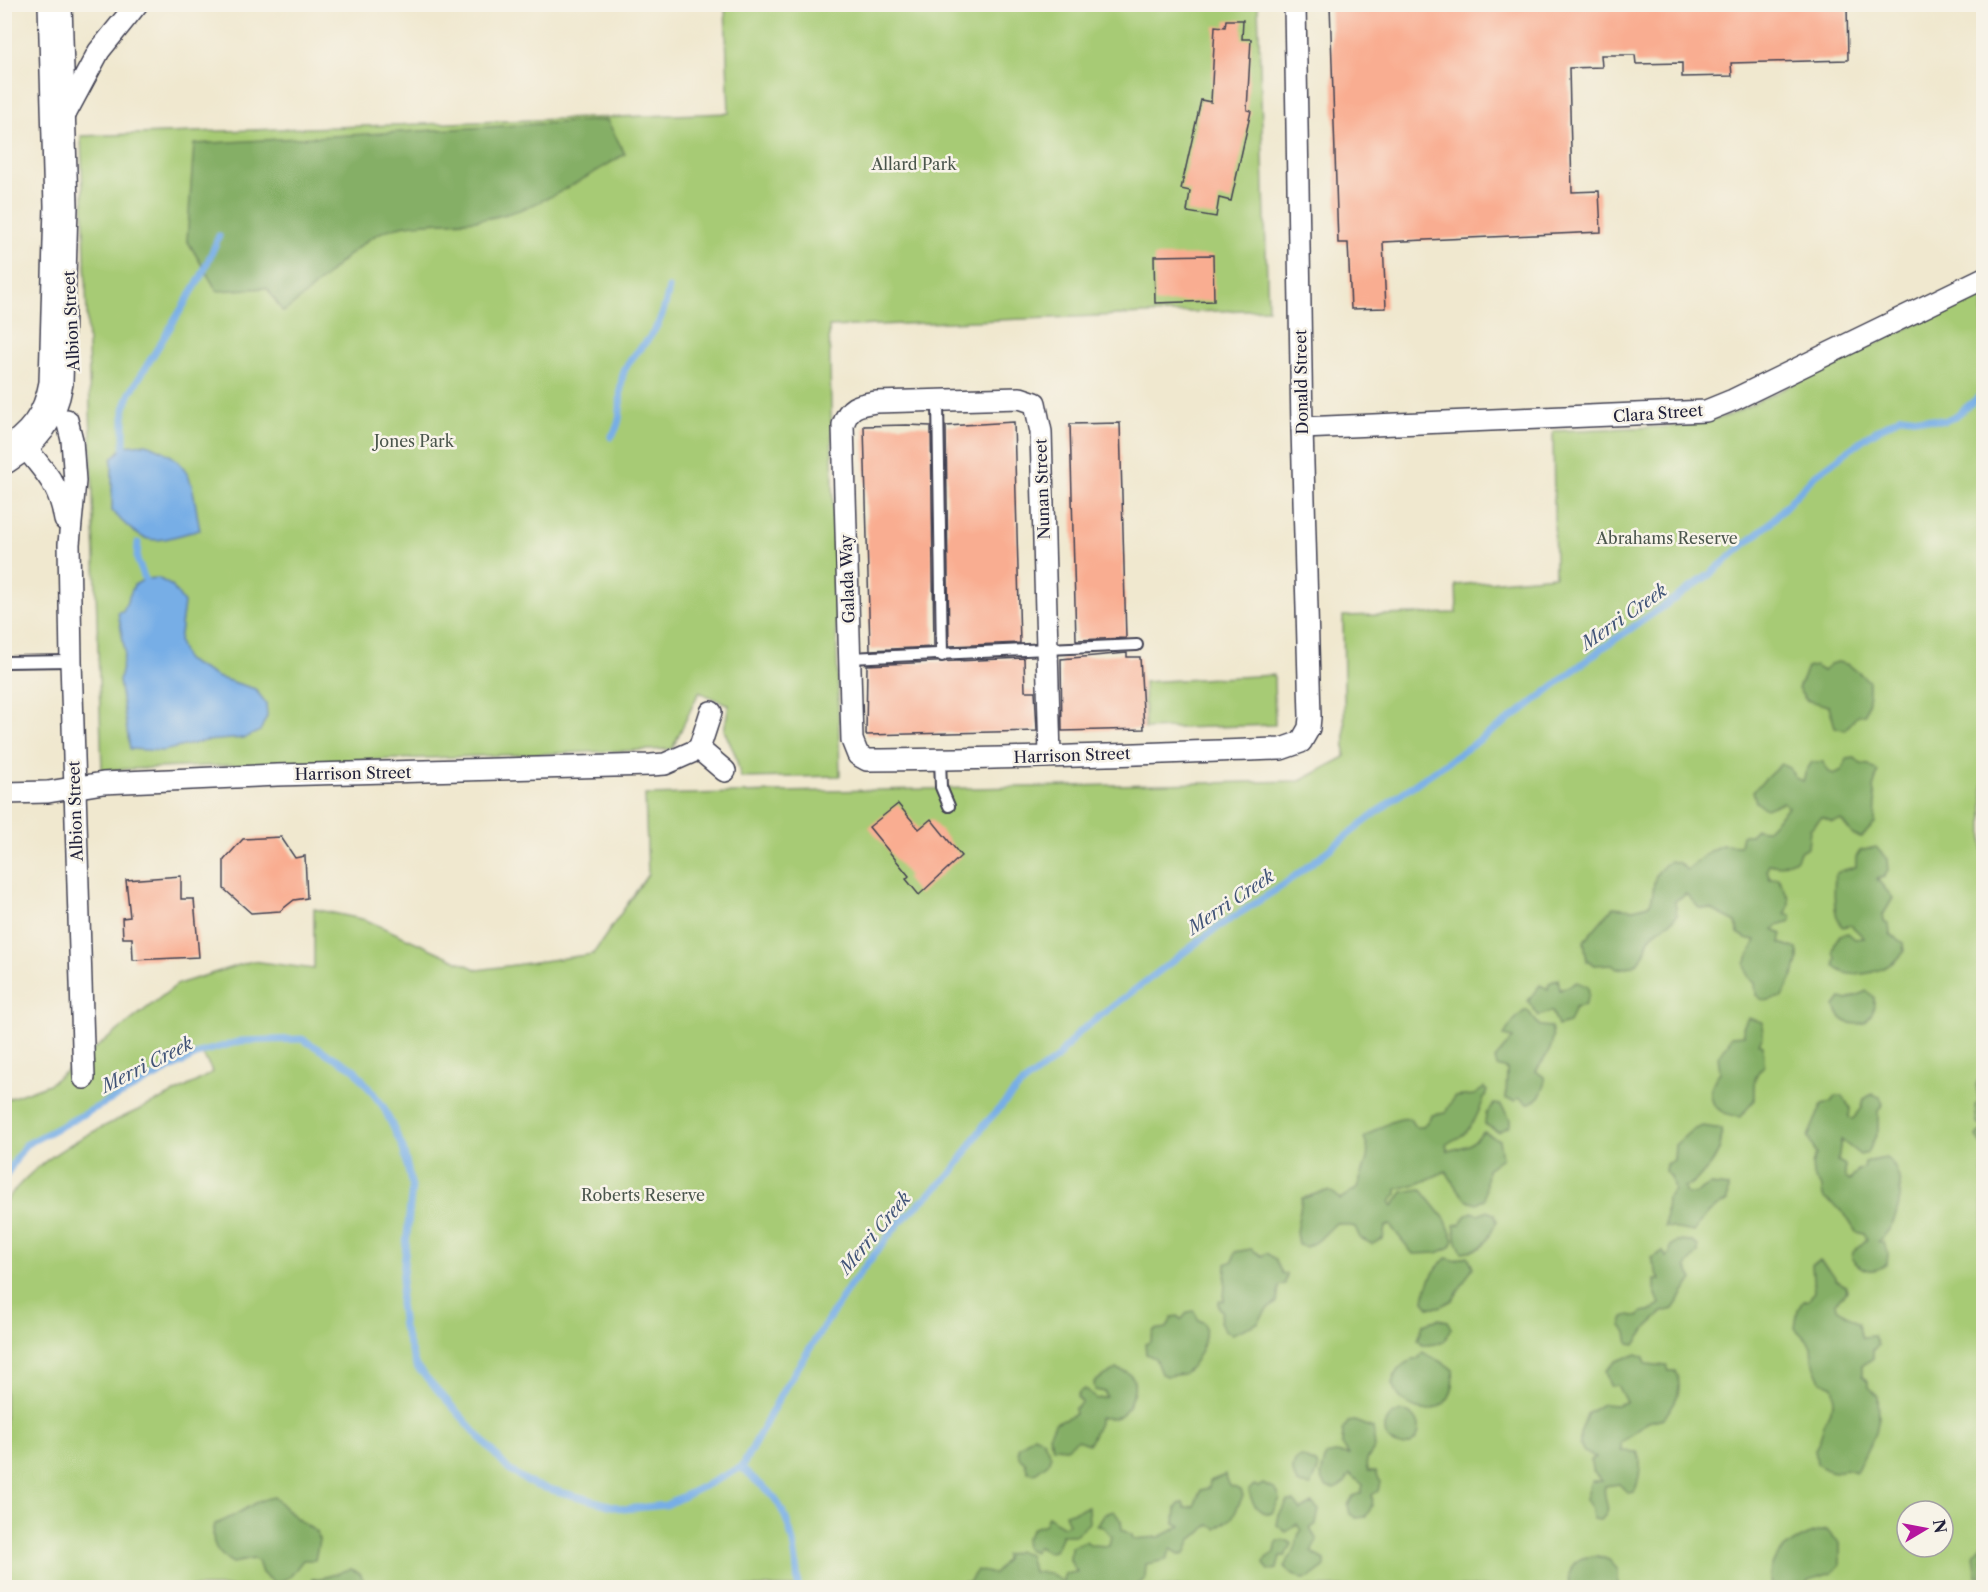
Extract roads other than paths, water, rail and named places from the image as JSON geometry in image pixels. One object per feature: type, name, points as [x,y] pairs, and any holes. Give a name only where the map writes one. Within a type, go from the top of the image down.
[{"type":"main road","name":"Albion Street","points":[[21,455],[46,417],[56,383],[61,206],[55,4]]},
{"type":"main road","name":"Albion Street","points":[[61,206],[69,271],[74,383],[67,420]]},
{"type":"main road","points":[[4,481],[21,455],[52,444],[67,420]]},
{"type":"street","points":[[58,127],[99,51],[137,4]]},
{"type":"street","name":"Donald Street","points":[[1287,749],[1301,742],[1309,728],[1310,717],[1302,428],[1295,4]]},
{"type":"street","name":"Clara Street","points":[[1302,428],[1706,411],[1983,278]]},
{"type":"street","name":"Nunan Street","points":[[854,405],[1020,398],[1035,404],[1041,432],[1050,756]]},
{"type":"street","name":"Galada Way","points":[[854,405],[843,425],[852,740],[858,756]]},
{"type":"street","name":"Albion Street","points":[[67,420],[72,440],[75,481],[69,544],[74,788],[84,1078]]},
{"type":"street","name":"Albion Street","points":[[21,455],[51,479],[61,496],[69,544]]},
{"type":"street","points":[[711,712],[699,749],[725,771]]},
{"type":"street","name":"Harrison Street","points":[[4,793],[74,788],[103,783],[211,780],[278,775],[651,765],[665,764],[699,749]]},
{"type":"street","name":"Harrison Street","points":[[858,756],[867,760],[940,759],[1287,749]]},
{"type":"lane","points":[[938,400],[942,656]]},
{"type":"lane","points":[[850,658],[942,656],[1021,652],[1047,647],[1137,645]]},
{"type":"lane","points":[[4,662],[71,662]]},
{"type":"lane","points":[[940,759],[941,787],[949,806]]},
{"type":"water","points":[[146,444],[175,458],[183,467],[192,488],[200,530],[171,538],[152,540],[134,532],[112,511],[112,459],[124,446]]},
{"type":"water","points":[[158,578],[172,586],[184,603],[179,642],[186,660],[217,677],[255,689],[266,703],[267,716],[260,731],[245,738],[205,741],[163,751],[130,749],[119,681],[125,652],[118,612],[123,611],[134,585],[145,579]]},
{"type":"waterway","points":[[124,454],[124,409],[130,393],[201,277],[219,236]]},
{"type":"waterway","points":[[611,437],[619,421],[622,377],[625,369],[658,324],[669,288]]},
{"type":"waterway","name":"Merri Creek","points":[[4,1178],[25,1145],[202,1052],[241,1041],[302,1039],[354,1069],[383,1106],[403,1148],[412,1187],[400,1303],[403,1327],[416,1366],[509,1470],[534,1485],[624,1509],[666,1505],[742,1467],[784,1389],[849,1287],[898,1224],[952,1173],[984,1125],[1020,1086],[1057,1058],[1079,1032],[1215,929],[1282,886],[1398,796],[1523,710],[1601,649],[1709,575],[1769,524],[1814,476],[1869,435],[1902,416],[1945,421],[1957,415],[1984,393]]},
{"type":"waterway","points":[[138,543],[137,559],[145,579]]},
{"type":"waterway","points":[[742,1467],[772,1495],[782,1510],[793,1542],[798,1588]]},
{"type":"park label","name":"Allard Park","points":[[914,164]]},
{"type":"park label","name":"Jones Park","points":[[414,441]]},
{"type":"park label","name":"Abrahams Reserve","points":[[1667,538]]},
{"type":"park label","name":"Roberts Reserve","points":[[643,1195]]}]
